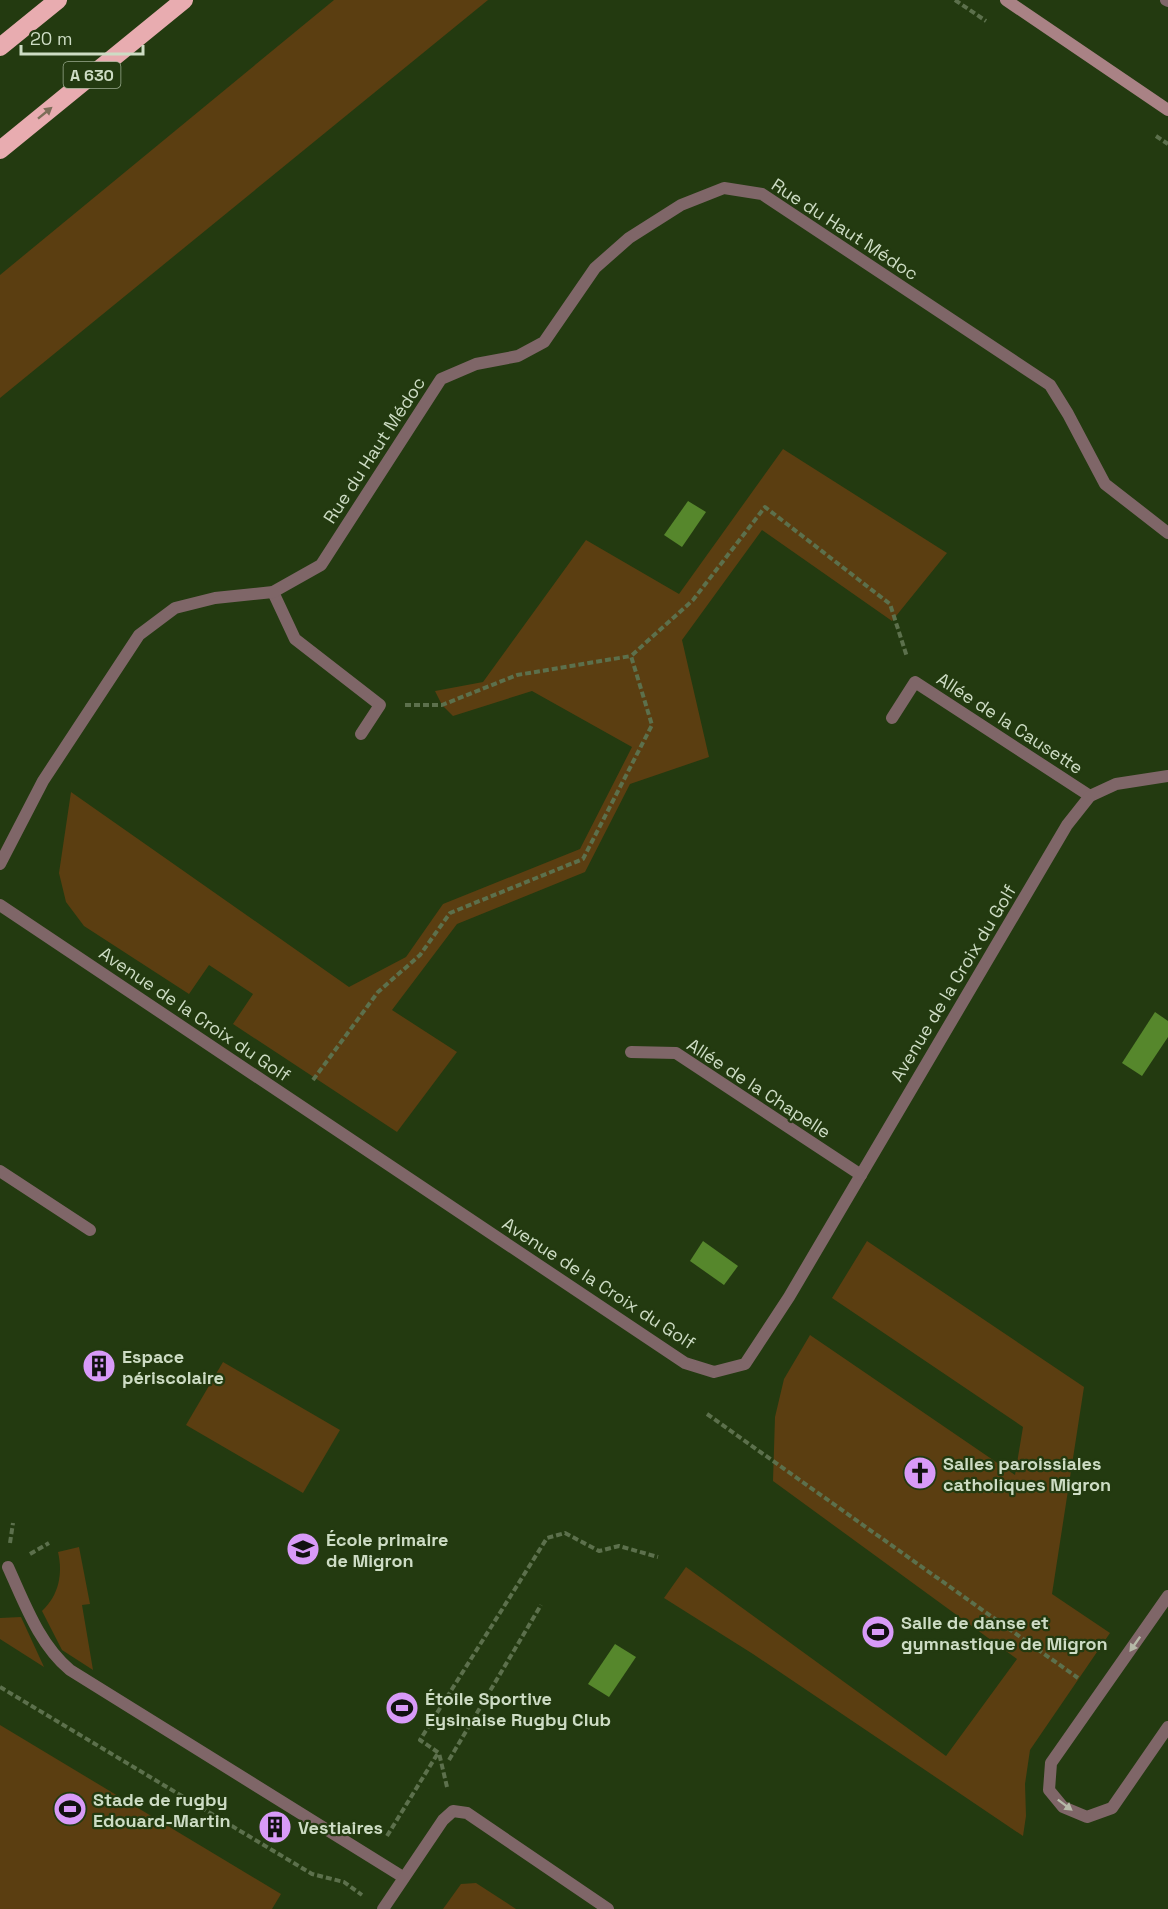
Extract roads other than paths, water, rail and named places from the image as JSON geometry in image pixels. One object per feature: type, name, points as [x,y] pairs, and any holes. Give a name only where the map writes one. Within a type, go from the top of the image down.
[{"type":"highway","points":[[0,47],[58,0]]},
{"type":"highway","name":"A 630","points":[[0,150],[184,0]]},
{"type":"street","points":[[1006,0],[1168,110]]},
{"type":"street","name":"Rue du Haut Médoc","points":[[0,864],[43,781],[140,635],[175,608],[215,598],[273,592],[321,565],[441,379],[476,364],[518,356],[544,342],[595,268],[629,238],[681,205],[724,188],[762,194],[1050,386],[1068,414],[1105,484],[1168,533]]},
{"type":"street","points":[[273,592],[295,639],[380,705],[361,734]]},
{"type":"street","name":"Allée de la Causette","points":[[892,717],[915,682],[1090,796]]},
{"type":"street","name":"Avenue de la Croix du Golf","points":[[0,905],[685,1363],[714,1372],[745,1364],[789,1297],[1067,825],[1090,796],[1116,783],[1168,776]]},
{"type":"street","name":"Allée de la Chapelle","points":[[631,1052],[676,1053],[861,1175]]},
{"type":"street","points":[[0,1171],[90,1230]]},
{"type":"street","points":[[8,1567],[40,1636],[53,1656],[69,1670],[403,1877]]},
{"type":"street","points":[[1168,1596],[1051,1763],[1049,1790],[1063,1807],[1087,1817],[1112,1808],[1168,1727]]},
{"type":"street","points":[[383,1909],[443,1820],[453,1811],[466,1813],[608,1909]]},
{"type":"place","name":"Espace périscolaire","points":[[99,1366]]},
{"type":"place","name":"Salles paroissiales catholiques Migron","points":[[920,1473]]},
{"type":"place","name":"École primaire de Migron","points":[[303,1549]]},
{"type":"place","name":"Salle de danse et gymnastique de Migron","points":[[878,1632]]},
{"type":"place","name":"Étoile Sportive Eysinaise Rugby Club","points":[[402,1708]]},
{"type":"place","name":"Stade de rugby Edouard-Martin","points":[[70,1809]]},
{"type":"place","name":"Vestiaires","points":[[275,1827]]}]
